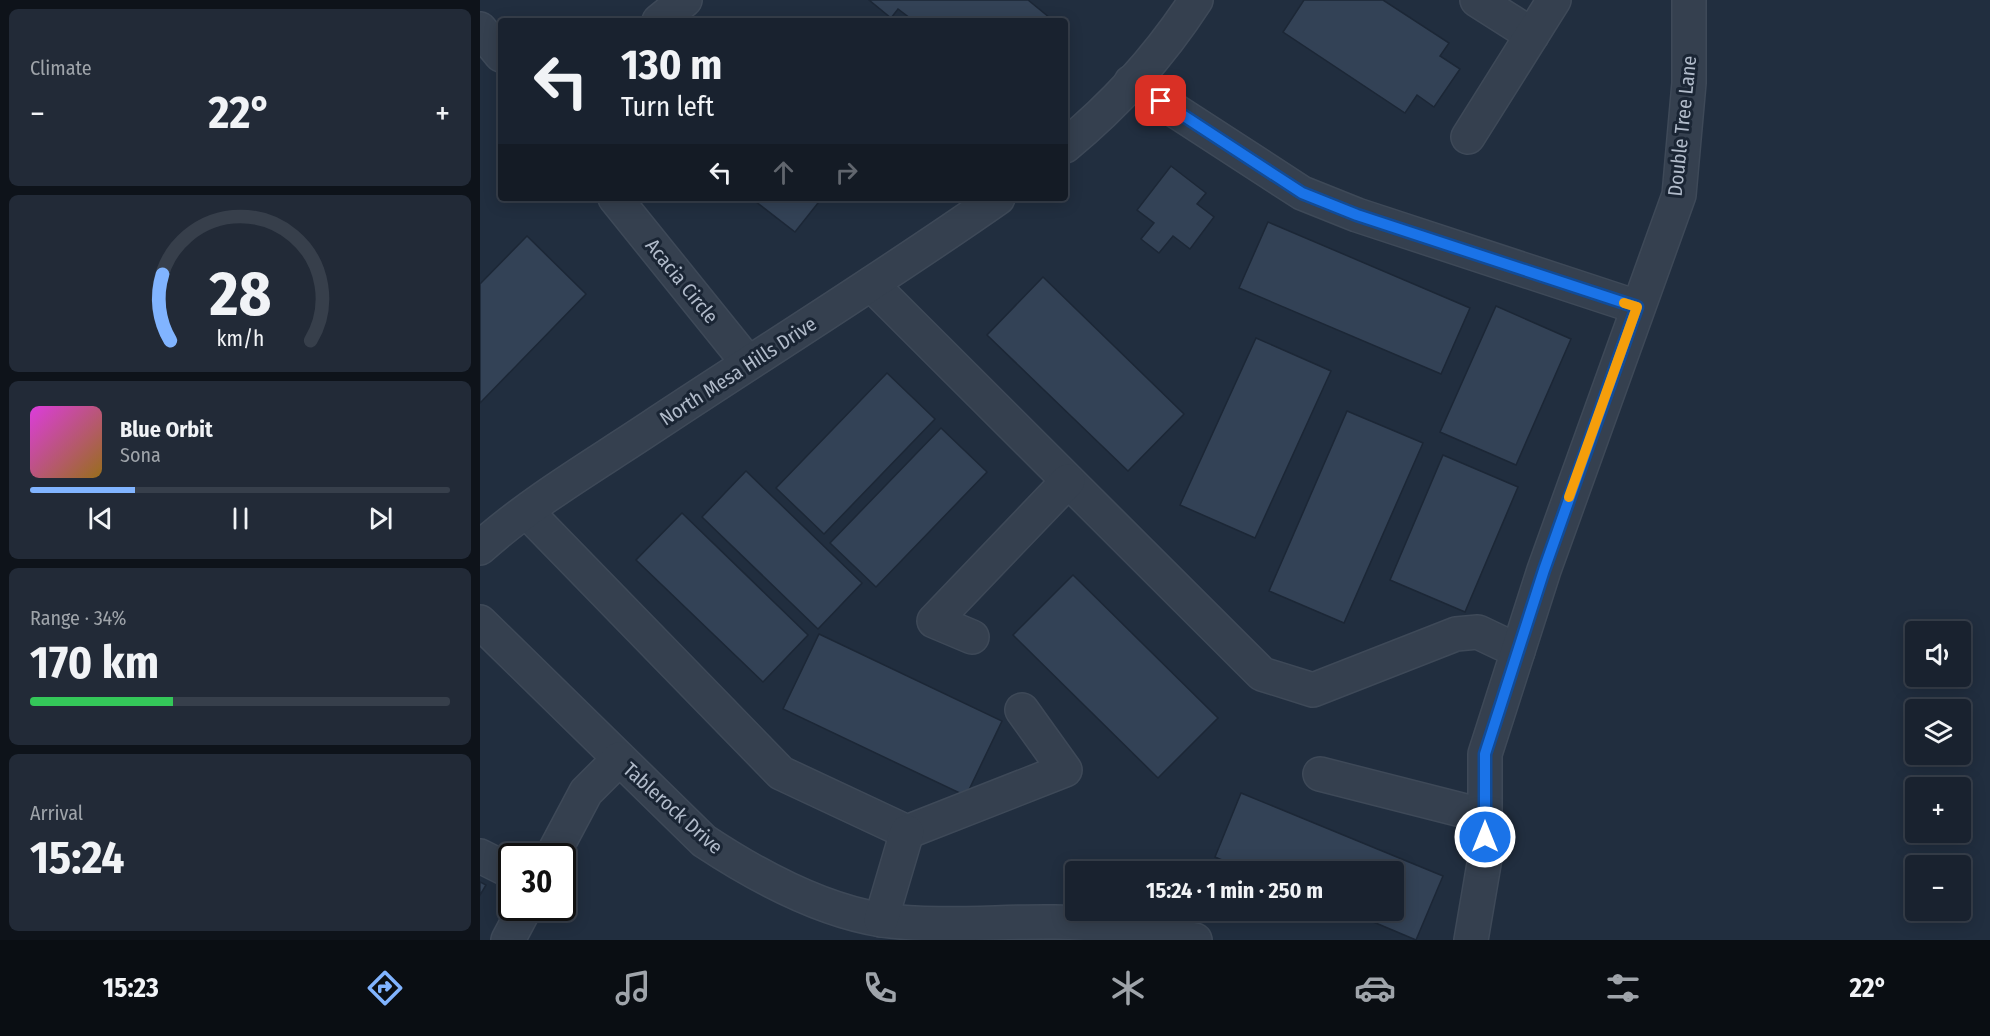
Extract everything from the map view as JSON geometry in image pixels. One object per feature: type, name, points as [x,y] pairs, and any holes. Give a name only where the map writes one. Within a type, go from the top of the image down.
[{"type":"street","points":[[663,18],[685,0]]},
{"type":"street","points":[[1068,143],[1105,111],[1131,82],[1160,49],[1196,0]]},
{"type":"street","points":[[1477,0],[1532,35]]},
{"type":"street","points":[[1468,137],[1554,0]]},
{"type":"street","name":"Double Tree Lane","points":[[1471,940],[1485,858],[1485,754],[1544,570],[1678,195],[1689,83],[1689,0]]},
{"type":"street","points":[[480,29],[498,52]]},
{"type":"street","points":[[1131,82],[1302,193],[1357,215],[1637,307]]},
{"type":"street","name":"Acacia Circle","points":[[617,201],[748,363]]},
{"type":"street","name":"North Mesa Hills Drive","points":[[480,548],[527,512],[994,201]]},
{"type":"street","points":[[871,284],[1262,674],[1312,690],[1456,634],[1478,633],[1518,651]]},
{"type":"street","points":[[972,637],[934,621],[1068,481]]},
{"type":"street","points":[[527,512],[781,773],[907,832],[1065,770],[1022,710]]},
{"type":"street","name":"Tablerock Drive","points":[[480,622],[704,841],[742,866],[805,896],[842,910],[881,920],[942,924],[1056,922],[1127,928],[1196,940]]},
{"type":"street","points":[[559,843],[586,792],[619,759]]},
{"type":"street","points":[[1320,774],[1485,816]]},
{"type":"street","points":[[881,920],[907,832]]},
{"type":"street","points":[[480,855],[498,865]]},
{"type":"street","points":[[508,940],[518,921]]},
{"type":"building","points":[[869,0],[1028,0],[1050,18],[910,18],[898,9],[891,18]]},
{"type":"building","points":[[1304,0],[1383,0],[1449,43],[1440,56],[1460,69],[1434,107],[1417,95],[1405,113],[1283,32]]},
{"type":"building","points":[[1171,166],[1206,193],[1197,204],[1214,217],[1190,249],[1173,236],[1159,253],[1141,239],[1154,223],[1137,210]]},
{"type":"building","points":[[755,201],[820,201],[795,232]]},
{"type":"building","points":[[1268,222],[1470,308],[1441,374],[1239,288]]},
{"type":"building","points":[[527,236],[586,294],[480,403],[480,284]]},
{"type":"building","points":[[1043,277],[1184,414],[1128,471],[987,335]]},
{"type":"building","points":[[1496,306],[1571,339],[1516,465],[1440,432]]},
{"type":"building","points":[[1256,338],[1331,371],[1255,538],[1180,505]]},
{"type":"building","points":[[887,373],[935,419],[824,534],[776,488]]},
{"type":"building","points":[[1347,411],[1423,443],[1344,623],[1269,591]]},
{"type":"building","points":[[941,428],[987,472],[876,587],[830,543]]},
{"type":"building","points":[[1443,455],[1518,487],[1465,612],[1390,580]]},
{"type":"building","points":[[746,471],[862,583],[818,629],[702,517]]},
{"type":"building","points":[[682,513],[808,635],[763,682],[636,560]]},
{"type":"building","points":[[1073,575],[1218,718],[1158,778],[1013,635]]},
{"type":"building","points":[[819,634],[1002,721],[966,796],[783,709]]},
{"type":"building","points":[[1241,793],[1443,876],[1416,940],[1371,921],[1404,921],[1404,861],[1224,861],[1215,857]]},
{"type":"building","points":[[480,882],[486,885],[480,895]]},
{"type":"slow traffic","points":[[1569,497],[1637,307],[1624,303]]},
{"type":"route","points":[[1161,101],[1302,193],[1357,215],[1637,307],[1544,570],[1485,754],[1485,837]]}]
